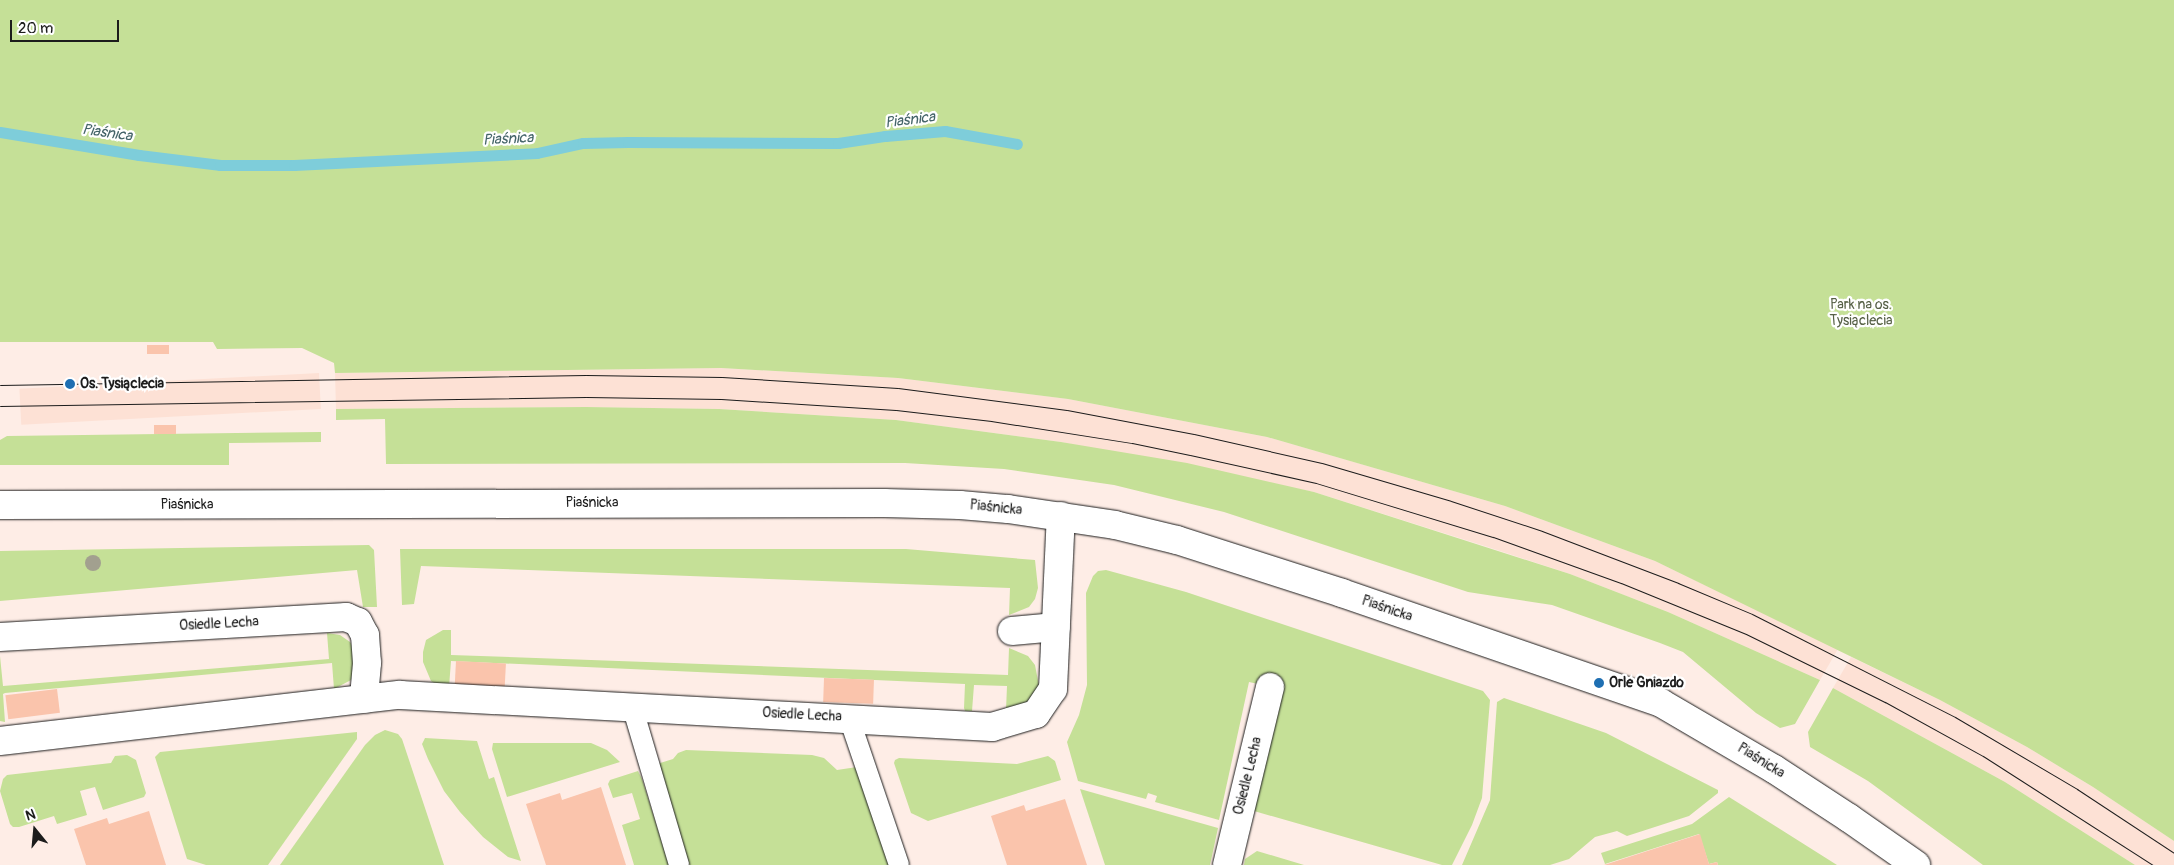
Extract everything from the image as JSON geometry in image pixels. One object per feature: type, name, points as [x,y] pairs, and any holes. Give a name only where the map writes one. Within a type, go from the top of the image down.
[{"type":"street","name":"Piaśnicka","points":[[0,505],[960,504],[1061,516],[1115,525],[1177,540],[1342,593],[1661,703],[1774,769],[1916,865]]},
{"type":"street","name":"Osiedle Lecha","points":[[0,741],[400,695],[632,706],[992,727],[1036,714],[1053,689],[1061,516]]},
{"type":"street","name":"Osiedle Lecha","points":[[0,637],[346,616],[358,622],[365,635],[367,663],[364,699]]},
{"type":"street","points":[[1012,631],[1056,627]]},
{"type":"street","name":"Osiedle Lecha","points":[[1228,865],[1270,687]]},
{"type":"lane","points":[[632,706],[679,865]]},
{"type":"lane","points":[[849,718],[899,865]]},
{"type":"shaded area","points":[[721,368],[898,378],[1068,399],[1267,437],[1505,506],[1655,561],[1838,649],[1820,680],[1668,612],[1570,574],[1314,492],[1061,442],[896,420],[719,409],[586,407],[336,409],[335,373]]},
{"type":"shaded area","points":[[319,373],[321,409],[21,425],[19,389]]},
{"type":"shaded area","points":[[1851,657],[1940,700],[2027,747],[2093,787],[2174,841],[2174,865],[2135,865],[2005,782],[1833,688]]},
{"type":"green space","name":"Park na os. Tysiąclecia","points":[[0,0],[2174,0],[2174,841],[2093,787],[2027,747],[1940,700],[1655,561],[1505,506],[1267,437],[1068,399],[898,378],[721,368],[335,373],[334,363],[302,348],[217,349],[213,342],[0,342]]},
{"type":"green space","points":[[586,407],[719,409],[896,420],[1061,442],[1187,463],[1314,492],[1570,574],[1668,612],[1820,680],[1795,724],[1780,728],[1756,713],[1683,652],[1660,643],[1552,605],[1468,592],[1224,512],[1114,485],[1004,469],[905,463],[386,464],[385,419],[336,420],[336,409]]},
{"type":"green space","points":[[321,432],[321,442],[229,443],[229,465],[0,465],[0,440],[7,436]]},
{"type":"green space","points":[[369,545],[374,550],[377,607],[363,607],[357,570],[0,601],[0,551]]},
{"type":"green space","points":[[400,549],[906,549],[1035,560],[1038,588],[1035,599],[1029,607],[1009,615],[1010,588],[421,566],[414,604],[402,605]]},
{"type":"green space","points":[[1106,570],[1186,592],[1483,691],[1490,700],[1482,798],[1472,825],[1452,865],[1442,865],[1254,811],[1281,689],[1249,682],[1219,820],[1155,802],[1157,796],[1148,793],[1146,799],[1078,781],[1067,742],[1079,715],[1087,685],[1086,593],[1093,576],[1098,571]]},
{"type":"green space","points":[[443,630],[451,630],[451,655],[1008,675],[1009,648],[1028,656],[1035,665],[1039,686],[1029,705],[1006,710],[1007,686],[974,685],[972,711],[965,711],[965,684],[451,661],[449,687],[439,686],[431,681],[423,662],[426,640]]},
{"type":"green space","points":[[327,633],[340,635],[350,642],[356,651],[356,671],[351,680],[334,689],[332,663],[5,693],[3,694],[5,722],[0,721],[0,656],[3,686],[329,659]]},
{"type":"green space","points":[[1833,688],[2005,782],[2135,865],[1983,865],[1868,781],[1810,747],[1808,732]]},
{"type":"green space","points":[[1504,698],[1606,733],[1718,790],[1718,793],[1689,816],[1627,836],[1617,831],[1595,837],[1569,859],[1550,865],[1462,865],[1490,800],[1497,702]]},
{"type":"green space","points":[[385,730],[398,734],[402,739],[444,865],[280,865],[365,745],[375,735]]},
{"type":"green space","points":[[357,732],[357,739],[268,865],[206,865],[187,859],[155,757],[160,752]]},
{"type":"green space","points":[[425,738],[477,741],[489,779],[494,777],[521,861],[508,857],[483,837],[460,812],[444,791],[428,759],[422,744]]},
{"type":"green space","points":[[493,743],[591,743],[607,750],[620,762],[507,797],[492,749]]},
{"type":"green space","points":[[686,750],[812,755],[824,758],[837,770],[857,767],[889,865],[689,865],[657,764],[673,759],[678,753]]},
{"type":"green space","points":[[127,755],[136,760],[146,793],[144,797],[103,810],[95,787],[80,791],[87,815],[57,824],[54,816],[19,827],[13,827],[10,824],[0,791],[3,779],[7,775],[111,763],[115,756]]},
{"type":"green space","points":[[1048,756],[1055,761],[1061,780],[928,821],[911,813],[894,763],[899,758],[1017,764]]},
{"type":"green space","points":[[638,771],[669,865],[634,865],[622,825],[640,819],[632,793],[613,798],[608,784],[610,780]]},
{"type":"green space","points":[[1080,789],[1218,828],[1210,865],[1105,865]]},
{"type":"green space","points":[[1729,797],[1837,865],[1718,865],[1717,862],[1709,864],[1699,834],[1605,864],[1601,853],[1692,824]]},
{"type":"green space","points":[[1257,851],[1304,865],[1244,865],[1245,859]]},
{"type":"building","points":[[147,345],[169,345],[169,354],[147,354]]},
{"type":"building","points":[[154,425],[176,425],[176,434],[154,434]]},
{"type":"building","points":[[456,661],[506,664],[505,688],[455,685]]},
{"type":"building","points":[[824,678],[874,680],[873,704],[823,702]]},
{"type":"building","points":[[57,689],[60,713],[8,719],[5,695]]},
{"type":"building","points":[[601,787],[626,865],[546,865],[526,804],[560,793],[562,800]]},
{"type":"building","points":[[1065,799],[1087,865],[1007,865],[991,816],[1024,805],[1026,811]]},
{"type":"building","points":[[149,811],[166,865],[86,865],[74,829],[107,818],[109,824]]},
{"type":"building","points":[[1700,834],[1709,864],[1717,862],[1718,865],[1604,865]]},
{"type":"waterway","name":"Piaśnica","points":[[0,132],[139,155],[220,165],[294,165],[537,153],[583,143],[838,143],[885,136],[945,131],[1017,144]]},
{"type":"tram line","points":[[0,385],[586,375],[722,377],[898,388],[1067,410],[1194,434],[1322,463],[1451,501],[1542,531],[1678,583],[1752,614],[1955,717],[2077,789],[2174,853]]},
{"type":"tram line","points":[[0,406],[586,397],[721,399],[896,410],[991,421],[1132,443],[1190,455],[1316,483],[1493,537],[1621,583],[1746,634],[1885,702],[1983,756],[2153,865]]},
{"type":"place","name":"Os. Tysiąclecia","points":[[70,384]]},
{"type":"place","name":"Orle Gniazdo","points":[[1599,683]]}]
